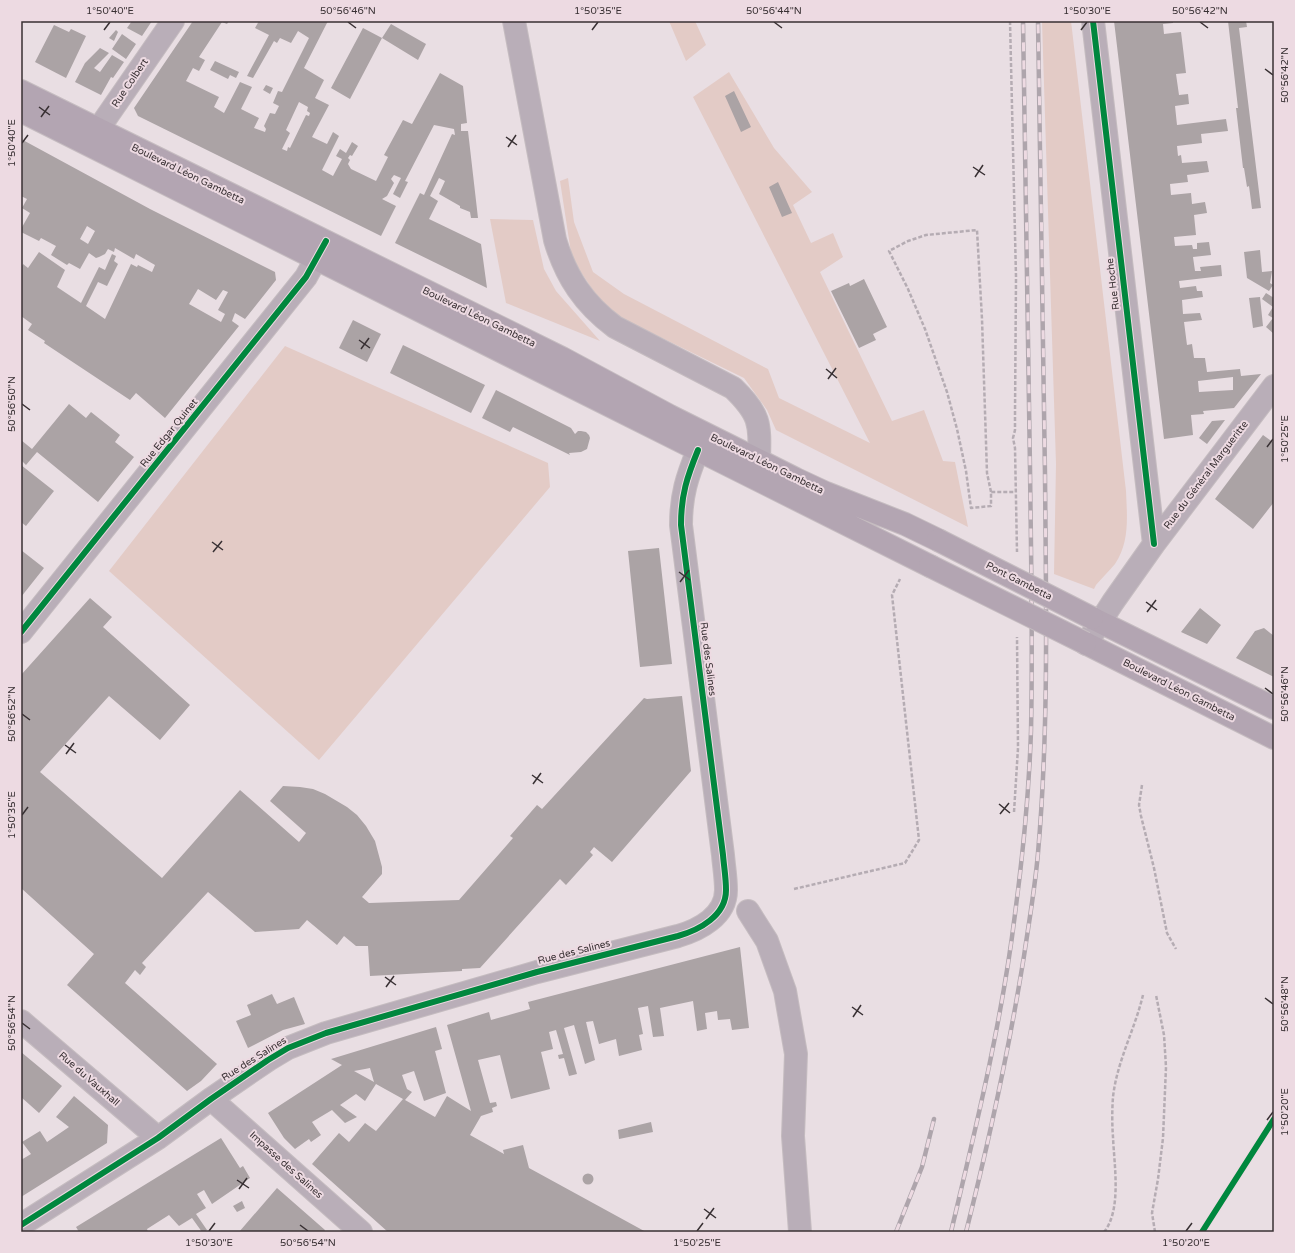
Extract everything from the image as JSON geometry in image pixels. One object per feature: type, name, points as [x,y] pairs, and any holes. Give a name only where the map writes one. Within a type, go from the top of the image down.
[{"type":"main road","name":"Boulevard Léon Gambetta","points":[[21,91],[93,137],[321,250],[698,450],[1274,738]]},
{"type":"main road","name":"Boulevard Léon Gambetta","points":[[21,111],[93,137]]},
{"type":"main road","name":"Boulevard Léon Gambetta","points":[[321,250],[562,358],[670,416],[820,490],[905,524],[938,540]]},
{"type":"main road","name":"Pont Gambetta","points":[[938,540],[1096,619]]},
{"type":"main road","points":[[1096,619],[1274,708]]},
{"type":"street","name":"Rue Colbert","points":[[93,137],[173,21]]},
{"type":"street","points":[[514,21],[554,240],[566,271],[592,307],[615,327],[733,388],[744,398],[753,410],[758,422],[760,433],[759,461]]},
{"type":"street","name":"Rue Hoche","points":[[1093,21],[1154,544]]},
{"type":"street","name":"Rue Edgar Quinet","points":[[21,632],[306,277],[321,250]]},
{"type":"street","name":"Rue du Général Margueritte","points":[[1086,644],[1096,619],[1274,386]]},
{"type":"street","name":"Rue des Salines","points":[[21,1225],[158,1138],[268,1060],[302,1041],[537,972],[678,936],[693,931],[711,920],[725,901],[725,876],[681,525],[684,486],[698,450]]},
{"type":"street","points":[[748,911],[767,941],[785,991],[796,1054],[793,1136],[800,1232]]},
{"type":"street","name":"Rue du Vauxhall","points":[[21,1021],[158,1138]]},
{"type":"street","name":"Impasse des Salines","points":[[211,1099],[361,1232]]},
{"type":"path","points":[[1010,21],[1016,277],[1015,430],[1013,438],[1015,448],[1017,558]]},
{"type":"path","points":[[978,230],[987,473],[991,492],[991,506],[971,508],[966,471],[947,392],[925,329],[908,289],[889,251],[908,240],[926,235],[978,230]]},
{"type":"path","points":[[991,492],[1015,492]]},
{"type":"path","points":[[794,889],[905,863],[919,840],[892,595]]},
{"type":"path","points":[[1014,812],[1018,748],[1017,636]]},
{"type":"path","points":[[1142,785],[1139,805],[1141,816],[1154,868],[1167,933],[1176,949]]},
{"type":"path","points":[[1104,1232],[1113,1211],[1115,1191],[1112,1118],[1116,1082],[1121,1061],[1138,1014],[1143,995]]},
{"type":"path","points":[[1155,1232],[1152,1213],[1163,1138],[1166,1067],[1164,1035],[1156,995]]},
{"type":"shaded area","points":[[669,21],[695,21],[706,45],[686,61]]},
{"type":"shaded area","points":[[1042,21],[1071,21],[1126,491],[1126,529],[1123,547],[1115,564],[1094,589],[1054,574],[1056,464]]},
{"type":"shaded area","points":[[729,72],[774,148],[812,192],[793,205],[811,243],[833,233],[843,257],[820,272],[892,421],[924,410],[943,461],[955,462],[968,527],[776,430],[767,410],[744,378],[615,315],[603,305],[572,259],[560,181],[568,178],[574,222],[593,272],[624,294],[768,369],[779,398],[870,443],[693,97]]},
{"type":"shaded area","points":[[490,219],[533,220],[544,269],[556,291],[600,341],[506,303]]},
{"type":"shaded area","points":[[285,346],[548,463],[550,487],[319,760],[109,571]]},
{"type":"building","points":[[132,21],[152,21],[142,36],[127,28]]},
{"type":"building","points":[[193,21],[229,21],[227,24],[222,22],[199,57],[205,60],[199,71],[193,68],[186,81],[219,97],[214,107],[224,113],[240,82],[252,87],[241,109],[259,118],[254,128],[265,132],[266,129],[264,126],[270,113],[275,114],[279,106],[273,103],[278,91],[282,92],[309,38],[298,31],[291,43],[280,38],[277,43],[274,41],[253,78],[247,76],[269,35],[255,28],[259,21],[328,21],[304,68],[324,80],[315,98],[329,105],[312,137],[327,144],[333,132],[339,136],[322,170],[333,176],[342,159],[336,156],[340,149],[346,153],[352,142],[358,146],[352,156],[350,155],[348,158],[350,160],[348,164],[351,169],[376,181],[388,157],[384,155],[403,120],[412,124],[440,73],[463,86],[467,123],[461,124],[461,131],[468,131],[478,218],[471,218],[470,212],[460,208],[460,206],[439,194],[445,181],[439,178],[430,196],[438,201],[429,219],[481,244],[487,288],[395,243],[420,193],[424,195],[452,134],[455,135],[454,129],[434,125],[405,181],[408,182],[400,198],[393,194],[401,178],[394,175],[391,179],[394,183],[387,196],[382,199],[396,206],[381,236],[138,116],[134,108]],"holes":[[[299,102],[308,107],[307,111],[310,113],[309,116],[306,115],[290,148],[288,147],[287,151],[282,149],[290,133],[286,130]]]},
{"type":"building","points":[[1114,21],[1173,21],[1173,23],[1163,24],[1164,34],[1181,32],[1186,73],[1176,74],[1179,95],[1188,94],[1189,104],[1175,106],[1177,125],[1226,119],[1228,131],[1201,134],[1202,143],[1177,146],[1178,156],[1181,155],[1182,163],[1207,161],[1209,172],[1187,175],[1188,182],[1170,184],[1171,195],[1191,193],[1192,204],[1205,202],[1207,213],[1194,215],[1196,235],[1174,237],[1175,246],[1192,245],[1193,249],[1197,249],[1197,243],[1209,242],[1211,255],[1193,257],[1195,271],[1201,271],[1200,267],[1221,265],[1222,276],[1179,281],[1180,288],[1196,286],[1197,291],[1202,291],[1203,297],[1182,300],[1183,314],[1200,313],[1202,320],[1184,322],[1187,345],[1192,344],[1194,358],[1205,358],[1207,372],[1240,369],[1241,376],[1261,374],[1234,408],[1203,411],[1204,414],[1191,415],[1193,435],[1164,439]],"holes":[[[1233,377],[1233,390],[1199,392],[1198,381]]]},
{"type":"building","points":[[1228,21],[1246,21],[1247,27],[1239,28],[1261,208],[1252,209],[1249,186],[1247,187],[1243,168]]},
{"type":"building","points":[[391,24],[426,44],[418,60],[382,38]]},
{"type":"building","points":[[54,25],[69,32],[71,29],[86,36],[66,78],[35,62]]},
{"type":"building","points":[[363,28],[382,38],[350,99],[331,88]]},
{"type":"building","points":[[116,30],[118,32],[114,41],[109,38]]},
{"type":"building","points":[[122,34],[136,44],[126,59],[112,49]]},
{"type":"building","points":[[100,48],[109,53],[94,68],[100,72],[112,55],[124,62],[113,78],[111,77],[101,95],[75,82],[85,63]]},
{"type":"building","points":[[215,61],[239,72],[236,78],[230,75],[228,79],[210,70]]},
{"type":"building","points":[[266,85],[273,88],[270,94],[263,90]]},
{"type":"building","points":[[734,91],[751,127],[741,132],[725,96]]},
{"type":"building","points":[[21,139],[150,209],[275,272],[276,280],[245,319],[235,313],[232,321],[239,326],[165,418],[136,393],[130,400],[44,343],[45,341],[28,330],[32,324],[21,316],[21,268],[23,264],[28,268],[39,252],[65,270],[57,287],[81,303],[99,267],[105,270],[112,254],[116,256],[114,261],[118,264],[107,286],[98,282],[86,306],[105,319],[131,264],[137,267],[138,265],[152,272],[155,265],[136,254],[134,259],[115,248],[114,252],[108,249],[105,254],[96,258],[89,253],[80,269],[69,263],[67,265],[51,255],[56,246],[41,238],[39,241],[21,232],[21,229],[30,213],[22,208],[27,199],[21,196]],"holes":[[[87,226],[95,231],[88,244],[80,239]],[[198,289],[216,300],[223,290],[228,292],[218,310],[225,314],[221,322],[189,304]]]},
{"type":"building","points":[[778,182],[792,213],[782,217],[769,187]]},
{"type":"building","points":[[1260,250],[1262,272],[1272,271],[1270,283],[1273,285],[1269,291],[1247,278],[1244,252]]},
{"type":"building","points":[[864,279],[887,327],[873,334],[876,340],[859,348],[831,291],[849,283],[850,286]]},
{"type":"building","points":[[1266,293],[1274,298],[1274,334],[1266,327],[1273,318],[1268,315],[1273,307],[1262,299]]},
{"type":"building","points":[[1260,297],[1263,326],[1253,328],[1249,298]]},
{"type":"building","points":[[353,320],[381,334],[367,362],[339,348]]},
{"type":"building","points":[[403,345],[485,385],[471,413],[390,373]]},
{"type":"building","points":[[496,390],[571,428],[575,434],[578,431],[586,432],[590,438],[587,449],[581,452],[569,453],[570,455],[513,427],[510,432],[482,418]]},
{"type":"building","points":[[69,404],[86,418],[91,412],[120,435],[115,442],[134,457],[98,502],[37,452],[26,465],[21,460],[21,440],[32,449]]},
{"type":"building","points":[[1225,420],[1207,444],[1199,438],[1212,421]]},
{"type":"building","points":[[1263,435],[1274,443],[1274,502],[1253,529],[1215,499]]},
{"type":"building","points":[[21,465],[54,491],[26,526],[21,522]]},
{"type":"building","points":[[659,548],[672,664],[640,667],[628,551]]},
{"type":"building","points":[[21,550],[44,568],[21,597]]},
{"type":"building","points":[[90,598],[112,617],[103,627],[190,705],[160,740],[109,696],[40,772],[162,878],[240,790],[299,842],[306,833],[270,801],[283,786],[300,787],[313,789],[325,794],[347,807],[357,815],[375,841],[382,867],[382,874],[362,897],[369,903],[459,900],[513,838],[510,836],[537,805],[542,809],[644,698],[682,696],[691,771],[612,862],[594,847],[590,852],[593,855],[566,885],[560,879],[480,968],[462,969],[462,971],[370,976],[368,946],[356,946],[344,936],[337,945],[307,920],[299,929],[255,932],[208,892],[142,963],[146,967],[140,975],[135,970],[125,983],[217,1064],[201,1081],[187,1091],[67,985],[94,954],[21,888],[21,675]]},
{"type":"building","points":[[1200,608],[1221,625],[1207,644],[1181,632]]},
{"type":"building","points":[[1264,628],[1274,636],[1274,677],[1236,658],[1255,631]]},
{"type":"building","points":[[740,947],[749,1028],[732,1030],[730,1019],[718,1020],[717,1011],[705,1013],[707,1029],[697,1031],[693,1001],[660,1008],[664,1036],[653,1037],[648,1006],[638,1008],[643,1034],[639,1035],[642,1050],[619,1056],[616,1039],[599,1044],[593,1021],[586,1022],[595,1060],[585,1064],[574,1025],[564,1028],[577,1074],[569,1076],[564,1058],[559,1059],[558,1055],[563,1054],[556,1030],[549,1032],[553,1049],[541,1052],[550,1089],[511,1099],[500,1055],[478,1060],[490,1103],[496,1102],[497,1106],[492,1108],[493,1112],[481,1116],[470,1135],[504,1154],[503,1150],[523,1145],[529,1168],[646,1232],[388,1232],[312,1164],[339,1133],[349,1142],[365,1123],[376,1131],[403,1099],[376,1084],[365,1101],[356,1094],[340,1105],[357,1117],[345,1123],[332,1110],[312,1122],[321,1135],[311,1142],[309,1139],[295,1149],[284,1138],[268,1113],[342,1065],[331,1059],[436,1027],[442,1049],[435,1051],[446,1093],[424,1101],[414,1071],[402,1075],[407,1089],[412,1092],[405,1100],[435,1117],[447,1096],[471,1111],[447,1025],[489,1012],[491,1020],[530,1009],[528,1002]],"holes":[[[370,1068],[374,1082],[354,1071]]]},
{"type":"building","points":[[272,994],[277,1004],[294,997],[305,1024],[283,1030],[248,1048],[236,1021],[251,1015],[247,1005]]},
{"type":"building","points":[[21,1052],[62,1086],[39,1113],[21,1097]]},
{"type":"building","points":[[74,1096],[108,1125],[107,1143],[21,1197],[21,1160],[31,1154],[22,1142],[40,1131],[47,1142],[69,1127],[56,1117]]},
{"type":"building","points":[[651,1122],[653,1132],[619,1139],[618,1130]]},
{"type":"building","points":[[221,1138],[240,1168],[243,1166],[250,1178],[212,1204],[204,1190],[197,1194],[206,1208],[196,1214],[207,1230],[204,1232],[202,1232],[192,1218],[179,1226],[169,1215],[147,1229],[148,1232],[79,1232],[76,1227]]},
{"type":"building","points":[[586,1174],[590,1174],[592,1175],[592,1183],[586,1184],[583,1181],[583,1177]]},
{"type":"building","points":[[277,1188],[325,1230],[324,1232],[239,1232]]},
{"type":"building","points":[[242,1201],[245,1208],[237,1212],[233,1206]]},
{"type":"railway","points":[[951,1232],[988,1074],[1010,954],[1018,891],[1029,777],[1032,698],[1032,600],[1023,21]]},
{"type":"railway","points":[[966,1232],[983,1164],[1012,1026],[1035,879],[1042,806],[1046,616],[1038,21]]},
{"type":"railway","points":[[896,1232],[922,1167],[934,1119]]},
{"type":"cycle path","points":[[1093,21],[1154,544]]},
{"type":"cycle path","points":[[21,632],[306,277],[326,241]]},
{"type":"cycle path","points":[[21,1225],[158,1138],[211,1099],[288,1048],[326,1033],[537,972],[678,936],[702,926],[716,914],[725,899],[725,877],[681,525],[685,486],[698,450]]},
{"type":"cycle path","points":[[1202,1232],[1274,1119]]}]
